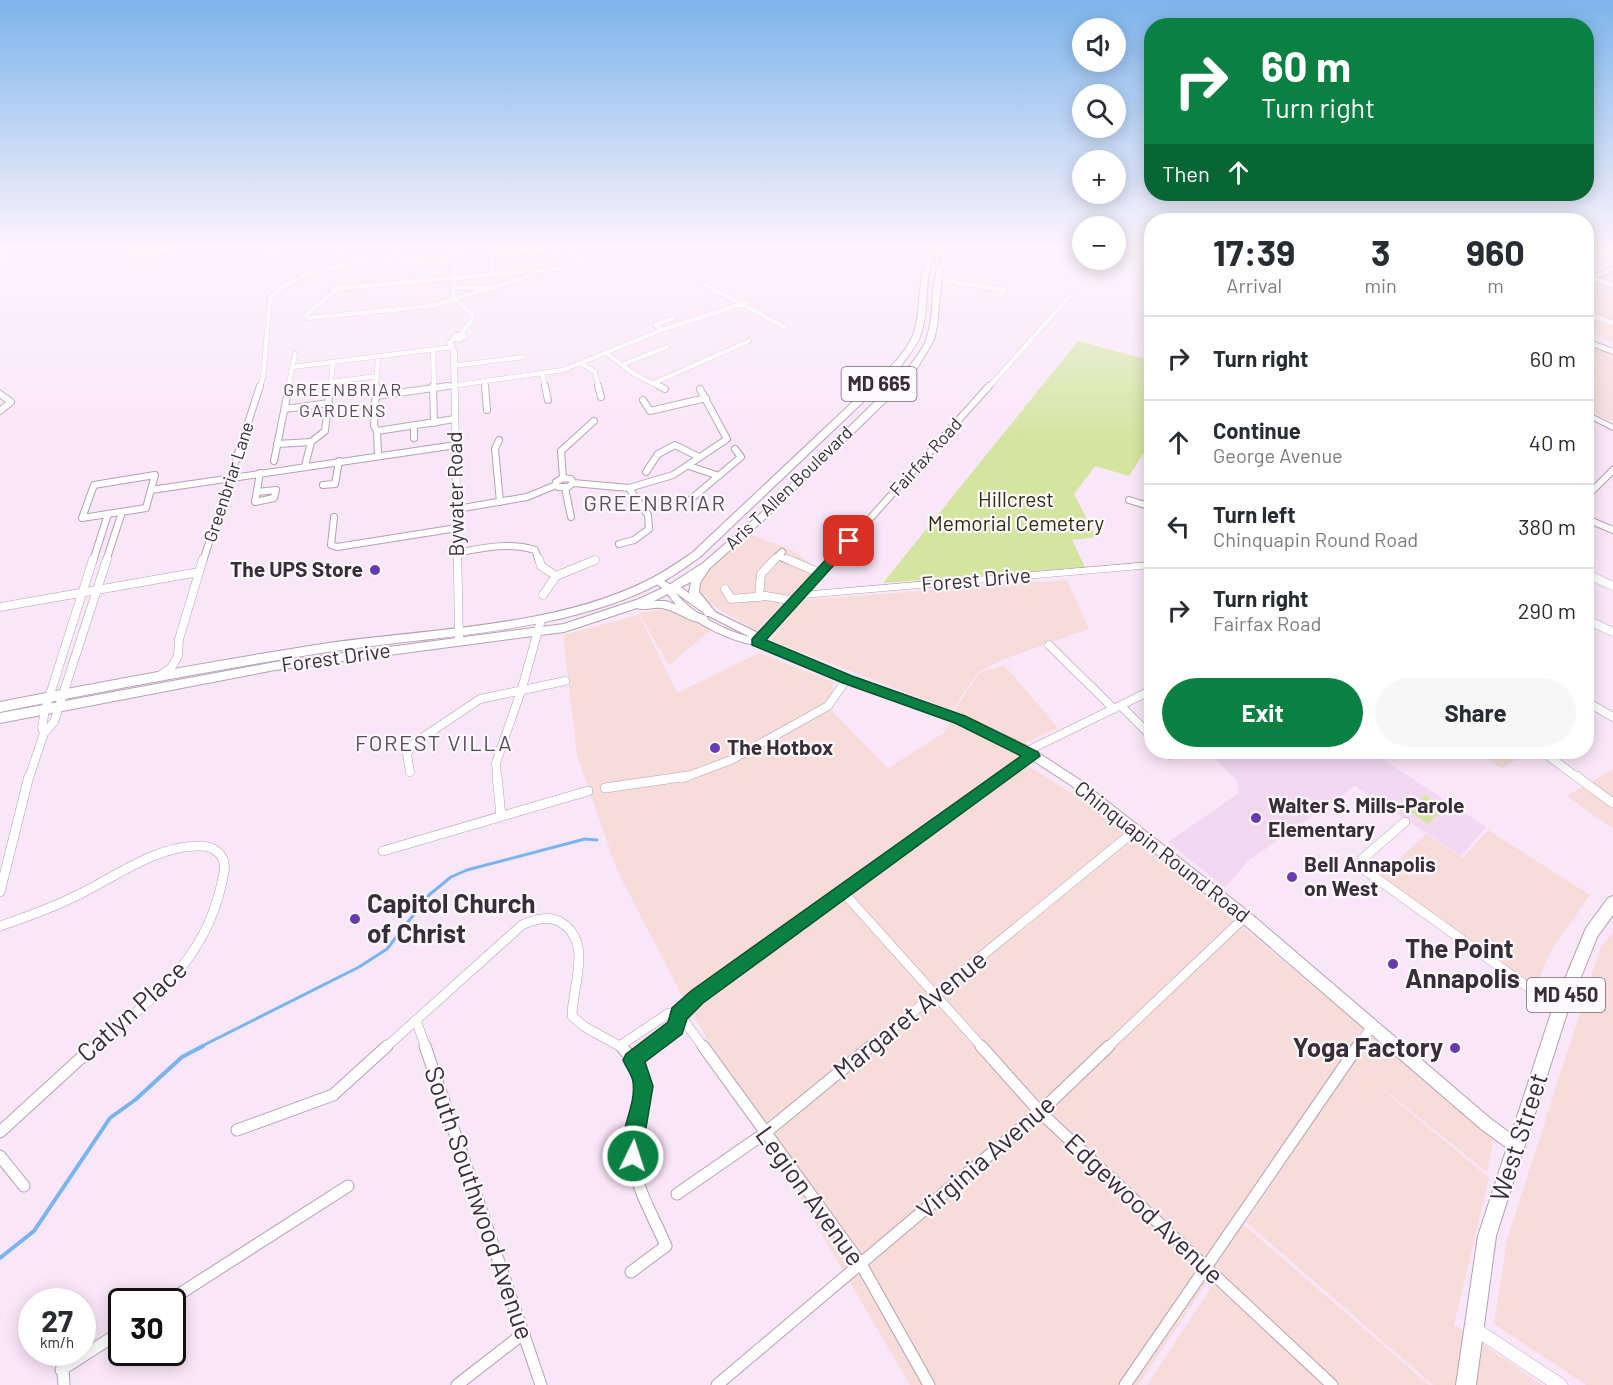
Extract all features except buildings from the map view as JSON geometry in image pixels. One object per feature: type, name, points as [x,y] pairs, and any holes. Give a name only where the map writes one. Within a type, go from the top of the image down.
[{"type":"main road","name":"Aris T Allen Boulevard","points":[[657,580],[710,543],[898,364],[911,347],[918,331],[920,313]]},
{"type":"main road","name":"Aris T Allen Boulevard","points":[[668,588],[711,562],[889,392],[925,350],[932,333],[934,313]]},
{"type":"main road","points":[[1594,342],[1613,350]]},
{"type":"main road","points":[[1594,418],[1613,428]]},
{"type":"main road","points":[[706,616],[694,592],[698,578],[711,562]]},
{"type":"main road","name":"Chinquapin Round Road","points":[[657,580],[668,588],[680,590],[706,616],[753,634],[757,642],[847,680],[960,719],[1030,753],[1076,783],[1137,829],[1245,917],[1486,1125],[1516,1146]]},
{"type":"main road","name":"Forest Drive","points":[[0,707],[192,670],[459,636],[541,620],[608,602],[657,580]]},
{"type":"main road","name":"Forest Drive","points":[[459,636],[536,633],[611,615],[668,588]]},
{"type":"main road","points":[[611,615],[646,605],[662,604],[706,616]]},
{"type":"main road","name":"Forest Drive","points":[[0,718],[397,644]]},
{"type":"main road","name":"West Street","points":[[1466,1385],[1487,1236],[1560,1010],[1591,933],[1613,903]]},
{"type":"street","name":"Greenbriar Lane","points":[[178,656],[179,639],[199,572],[262,377],[268,313]]},
{"type":"street","points":[[308,313],[308,318],[318,319],[375,313]]},
{"type":"street","name":"Bywater Road","points":[[459,636],[453,366],[456,340],[472,319],[470,313]]},
{"type":"street","points":[[376,396],[542,374],[582,364],[662,330],[715,313]]},
{"type":"street","points":[[758,313],[785,327]]},
{"type":"street","name":"Fairfax Road","points":[[757,642],[1055,313]]},
{"type":"street","points":[[662,330],[656,325],[674,318]]},
{"type":"street","points":[[1594,318],[1613,324]]},
{"type":"street","points":[[293,367],[433,350],[456,340]]},
{"type":"street","points":[[654,383],[749,341]]},
{"type":"street","points":[[624,364],[667,347]]},
{"type":"street","points":[[433,350],[434,423]]},
{"type":"street","points":[[606,353],[624,364],[634,374],[665,389]]},
{"type":"street","points":[[274,461],[295,354]]},
{"type":"street","points":[[378,357],[374,426],[377,431],[378,456]]},
{"type":"street","points":[[453,366],[523,357]]},
{"type":"street","points":[[277,444],[311,442],[325,431],[333,362]]},
{"type":"street","points":[[582,364],[595,372],[600,397]]},
{"type":"street","points":[[542,374],[548,400]]},
{"type":"street","points":[[332,382],[377,376]]},
{"type":"street","points":[[486,382],[487,410]]},
{"type":"street","points":[[565,488],[573,483],[629,488],[673,475],[727,439],[700,389]]},
{"type":"street","points":[[0,394],[11,402],[0,411]]},
{"type":"street","points":[[644,400],[650,411],[706,398]]},
{"type":"street","points":[[285,409],[329,403]]},
{"type":"street","points":[[377,431],[455,419]]},
{"type":"street","points":[[563,478],[561,451],[594,421]]},
{"type":"street","points":[[414,425],[414,438]]},
{"type":"street","points":[[499,440],[495,449],[500,502]]},
{"type":"street","points":[[305,466],[311,442]]},
{"type":"street","points":[[151,490],[456,445]]},
{"type":"street","points":[[646,472],[658,454],[675,445],[699,457]]},
{"type":"street","points":[[691,499],[741,457],[735,449]]},
{"type":"street","points":[[323,485],[335,484],[339,461]]},
{"type":"street","points":[[689,466],[719,476]]},
{"type":"street","points":[[1594,489],[1613,470]]},
{"type":"street","name":"Greenbriar Lane","points":[[257,492],[261,473]]},
{"type":"street","points":[[155,475],[146,507],[122,512],[82,518],[94,485],[155,475]]},
{"type":"street","points":[[457,509],[527,497],[556,485],[556,482],[563,478],[571,479],[573,483]]},
{"type":"street","points":[[556,485],[565,488]]},
{"type":"street","points":[[565,488],[571,517]]},
{"type":"street","points":[[619,544],[638,541],[650,526],[651,516],[629,488]]},
{"type":"street","points":[[1129,500],[1144,505]]},
{"type":"street","points":[[0,892],[22,798],[44,733],[54,722],[64,694],[122,512]]},
{"type":"street","points":[[44,733],[42,728],[45,710],[108,514]]},
{"type":"street","points":[[334,517],[331,545],[337,547],[457,528]]},
{"type":"street","points":[[1594,522],[1613,530]]},
{"type":"street","points":[[456,553],[494,546],[523,545],[535,550],[541,566],[556,576]]},
{"type":"street","points":[[759,597],[761,574],[780,554],[820,573]]},
{"type":"street","points":[[543,595],[556,576],[595,560]]},
{"type":"street","name":"Forest Drive","points":[[798,598],[1144,566]]},
{"type":"street","points":[[0,607],[199,572]]},
{"type":"street","points":[[1594,577],[1613,586]]},
{"type":"street","points":[[725,589],[731,598],[798,598]]},
{"type":"street","points":[[501,816],[496,763],[522,688],[541,620]]},
{"type":"street","points":[[1594,623],[1613,632]]},
{"type":"street","points":[[1049,645],[1144,730]]},
{"type":"street","points":[[178,656],[183,666],[192,670]]},
{"type":"street","points":[[160,675],[171,668],[178,656]]},
{"type":"street","points":[[605,788],[686,777],[731,760],[828,706],[847,680]]},
{"type":"street","points":[[410,772],[407,754],[419,739],[480,699],[522,688],[565,681]]},
{"type":"street","points":[[632,1060],[676,1028],[679,1015],[697,997],[1030,753],[1144,694]]},
{"type":"street","points":[[1594,706],[1613,717]]},
{"type":"street","points":[[1553,759],[1613,802]]},
{"type":"street","points":[[383,851],[588,791]]},
{"type":"street","points":[[1405,822],[1362,859],[1362,868],[1560,1010]]},
{"type":"street","name":"Margaret Avenue","points":[[678,1194],[765,1133],[1137,829]]},
{"type":"street","name":"Catlyn Place","points":[[0,926],[69,900],[132,865],[163,853],[194,845],[211,847],[224,858],[224,875],[211,925],[194,954],[160,990],[77,1060],[0,1132]]},
{"type":"street","name":"Edgewood Avenue","points":[[843,892],[1040,1112],[1332,1385]]},
{"type":"street","name":"Virginia Avenue","points":[[717,1385],[1040,1112],[1245,917]]},
{"type":"street","points":[[237,1130],[333,1095],[522,925],[546,918],[566,925],[577,937],[580,946],[571,995],[572,1016],[584,1028],[621,1045],[641,1072],[643,1086],[633,1133],[633,1156],[638,1179],[666,1246],[631,1272]]},
{"type":"street","points":[[621,1045],[669,1013],[679,1015]]},
{"type":"street","name":"Legion Avenue","points":[[679,1015],[861,1264],[928,1385]]},
{"type":"street","name":"South Southwood Avenue","points":[[416,1020],[541,1385]]},
{"type":"street","points":[[1125,1385],[1372,1026]]},
{"type":"street","points":[[0,1156],[24,1186]]},
{"type":"street","points":[[186,1290],[348,1186]]},
{"type":"street","points":[[1473,1327],[1560,1385]]},
{"type":"street","points":[[457,1385],[524,1333]]},
{"type":"street","points":[[62,1370],[108,1340]]},
{"type":"street","points":[[62,1366],[64,1385]]},
{"type":"shaded area","points":[[1594,313],[1613,313],[1613,342],[1594,335]]},
{"type":"shaded area","points":[[1594,347],[1613,355],[1613,422],[1594,412]]},
{"type":"shaded area","points":[[747,533],[794,551],[817,569],[756,631],[702,599],[697,582]]},
{"type":"shaded area","points":[[1067,580],[1089,629],[1004,659],[979,671],[952,710],[770,640],[803,600]]},
{"type":"shaded area","points":[[667,609],[711,630],[669,665],[639,613]]},
{"type":"shaded area","points":[[639,615],[677,693],[759,653],[833,682],[830,709],[888,768],[945,732],[954,711],[980,672],[1005,666],[1058,728],[1024,744],[1024,763],[1119,824],[1494,1137],[1487,1172],[1352,1064],[1489,1178],[1454,1325],[1542,1385],[1433,1385],[1246,1222],[1335,1089],[1236,1218],[1429,1385],[1336,1385],[1212,1275],[1138,1385],[910,1385],[681,994],[617,870],[577,755],[563,635]]},
{"type":"shaded area","name":"Walter S. Mills-Parole Elementary","points":[[1214,759],[1383,759],[1486,827],[1461,856],[1355,786],[1248,861],[1225,888],[1168,842],[1239,793],[1237,780]]},
{"type":"shaded area","points":[[1488,759],[1517,759],[1502,769]]},
{"type":"shaded area","points":[[1613,769],[1613,829],[1567,796]]},
{"type":"shaded area","points":[[1488,830],[1590,895],[1552,949],[1534,988],[1379,877],[1426,834],[1463,858]]},
{"type":"shaded area","points":[[1613,932],[1613,1385],[1586,1385],[1494,1324],[1507,1240],[1601,947]]},
{"type":"shaded area","points":[[1214,1283],[1322,1385],[1147,1385]]},
{"type":"green space","name":"Hillcrest Memorial Cemetery","points":[[1078,341],[1144,359],[1144,453],[1129,476],[1095,466],[1074,494],[1096,537],[1072,540],[1085,567],[883,583]]},
{"type":"green space","points":[[1425,795],[1444,808],[1428,824],[1409,811]]},
{"type":"waterway","points":[[198,1048],[359,967],[387,949],[429,895],[451,877],[467,870],[585,839],[597,840]]},
{"type":"waterway","points":[[0,1258],[34,1231],[110,1118],[135,1100],[182,1057],[203,1046]]},
{"type":"place","name":"The UPS Store","points":[[375,570]]},
{"type":"place","name":"The Hotbox","points":[[715,748]]},
{"type":"place","name":"Walter S. Mills-Parole Elementary","points":[[1256,818]]},
{"type":"place","name":"Bell Annapolis on West","points":[[1292,877]]},
{"type":"place","name":"Capitol Church of Christ","points":[[355,919]]},
{"type":"place","name":"The Point Annapolis","points":[[1393,964]]},
{"type":"place","name":"Yoga Factory","points":[[1455,1048]]},
{"type":"district","name":"GREENBRIAR GARDENS","points":[[343,400]]},
{"type":"district","name":"GREENBRIAR","points":[[655,503]]},
{"type":"district","name":"FOREST VILLA","points":[[434,743]]},
{"type":"route","points":[[633,1156],[633,1133],[643,1086],[641,1072],[632,1060],[676,1028],[679,1014],[697,997],[1033,756],[960,719],[847,680],[757,642],[849,541]]}]
